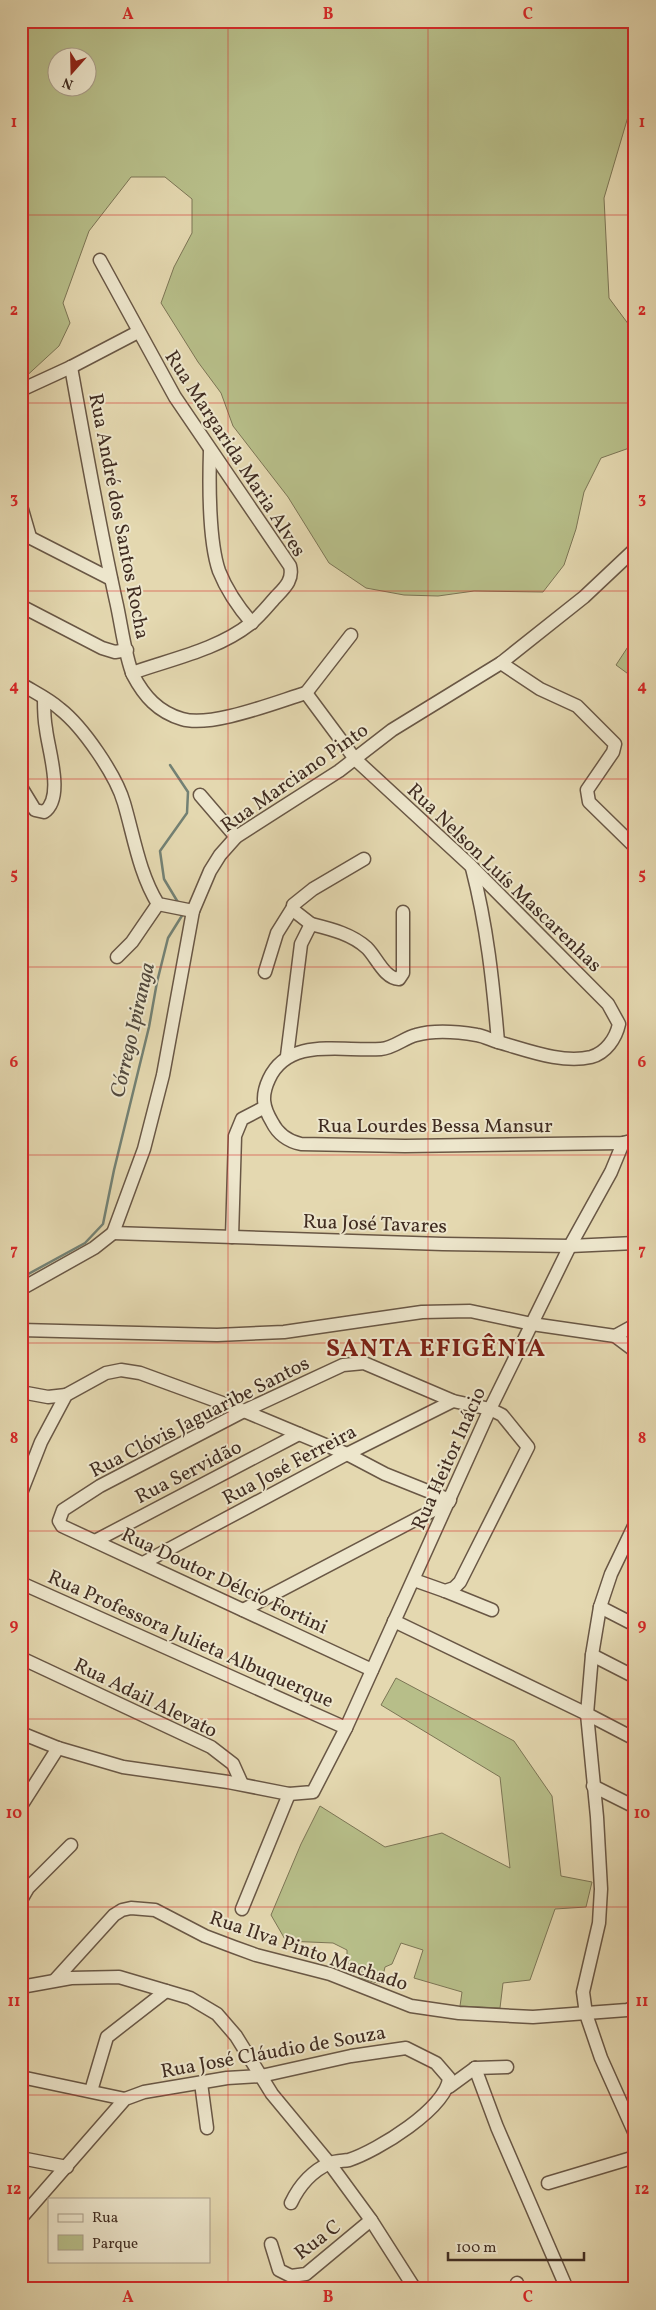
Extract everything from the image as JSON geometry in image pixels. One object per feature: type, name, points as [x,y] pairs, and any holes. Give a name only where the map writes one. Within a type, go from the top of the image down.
[{"type":"street","name":"Rua Margarida Maria Alves","points":[[100,260],[175,397],[290,566],[292,572],[288,583],[252,623],[220,642],[132,673]]},
{"type":"street","points":[[21,390],[71,367],[138,332]]},
{"type":"street","name":"Rua André dos Santos Rocha","points":[[71,367],[111,579],[132,673],[145,695],[153,704],[182,719],[193,721],[225,717],[306,693]]},
{"type":"street","points":[[210,451],[212,523],[217,564],[231,596],[252,623]]},
{"type":"street","points":[[21,506],[26,535],[111,579]]},
{"type":"street","name":"Rua Marciano Pinto","points":[[113,1233],[144,1149],[163,1075],[191,911],[210,871],[220,855],[236,837],[339,771],[392,730],[501,663],[584,596],[635,549]]},
{"type":"street","points":[[21,606],[102,648],[115,652],[127,650]]},
{"type":"street","points":[[306,693],[350,635]]},
{"type":"street","points":[[501,663],[540,689],[577,706],[615,744],[613,752],[587,790],[589,802],[635,847]]},
{"type":"street","points":[[21,684],[60,708],[74,722],[114,776],[124,801],[143,872],[158,904]]},
{"type":"street","name":"Rua Nelson Luís Mascarenhas","points":[[288,1056],[306,1050],[383,1049],[416,1035],[430,1033],[478,1035],[566,1059],[593,1057],[610,1045],[617,1035],[619,1024],[608,1004],[471,866],[355,759],[306,693]]},
{"type":"street","points":[[21,787],[35,810],[44,812],[48,809],[53,796],[54,771],[46,729],[44,698]]},
{"type":"street","points":[[200,795],[236,837]]},
{"type":"street","points":[[265,972],[277,933],[298,899],[364,859]]},
{"type":"street","points":[[471,866],[481,901],[491,956],[498,1042]]},
{"type":"street","points":[[158,904],[191,911]]},
{"type":"street","points":[[117,957],[132,942],[158,904]]},
{"type":"street","points":[[292,909],[311,924],[355,938],[368,949],[390,976],[399,980],[403,974],[403,912]]},
{"type":"street","points":[[232,1237],[235,1136],[242,1119],[263,1108],[267,1083],[273,1070],[288,1056],[301,944],[311,924]]},
{"type":"street","name":"Rua Lourdes Bessa Mansur","points":[[263,1108],[276,1130],[285,1138],[301,1144],[405,1146],[629,1142]]},
{"type":"street","name":"Rua Heitor Inácio","points":[[290,1794],[313,1792],[346,1728],[490,1409],[570,1246],[629,1142]]},
{"type":"street","points":[[21,1289],[94,1248],[113,1233]]},
{"type":"street","name":"Rua José Tavares","points":[[113,1233],[570,1246],[635,1243]]},
{"type":"street","points":[[21,1330],[217,1335],[284,1332],[422,1312],[470,1311],[509,1317],[532,1324],[615,1336],[635,1351]]},
{"type":"street","points":[[615,1336],[635,1325]]},
{"type":"street","name":"Rua Clóvis Jaguaribe Santos","points":[[62,1526],[59,1521],[60,1515],[74,1500],[244,1412],[343,1365],[364,1363],[454,1401],[490,1409],[502,1415],[528,1446],[460,1582],[454,1588],[445,1592]]},
{"type":"street","points":[[21,1392],[48,1397],[66,1395],[106,1372],[121,1370],[140,1373],[299,1434],[449,1501]]},
{"type":"street","points":[[21,1493],[41,1442],[66,1395]]},
{"type":"street","name":"Rua José Ferreira","points":[[143,1563],[347,1454],[454,1401]]},
{"type":"street","name":"Rua Servidão","points":[[95,1541],[299,1434]]},
{"type":"street","points":[[244,1610],[449,1501]]},
{"type":"street","points":[[635,1524],[611,1574],[600,1607],[592,1656],[587,1714],[598,1817],[601,1888],[599,1923],[585,1981],[584,2003],[601,2058],[635,2134]]},
{"type":"street","name":"Rua Doutor Délcio Fortini","points":[[62,1526],[372,1670]]},
{"type":"street","points":[[414,1580],[492,1610]]},
{"type":"street","name":"Rua Professora Julieta Albuquerque","points":[[21,1583],[346,1728]]},
{"type":"street","points":[[600,1607],[635,1625]]},
{"type":"street","points":[[394,1621],[635,1739]]},
{"type":"street","points":[[592,1656],[635,1677]]},
{"type":"street","name":"Rua Adail Alevato","points":[[21,1658],[211,1747],[233,1764],[242,1784]]},
{"type":"street","points":[[21,1733],[58,1748],[123,1767],[242,1784],[290,1794],[242,1909]]},
{"type":"street","points":[[21,1806],[58,1748]]},
{"type":"street","points":[[594,1786],[635,1807]]},
{"type":"street","points":[[21,1900],[25,1885],[71,1845]]},
{"type":"street","name":"Rua Ilva Pinto Machado","points":[[55,1980],[114,1915],[122,1910],[140,1908],[155,1910],[205,1936],[256,1955],[330,1974],[412,2006],[459,2013],[533,2018],[586,2014],[635,2007]]},
{"type":"street","points":[[21,1987],[55,1980],[119,1977],[190,1998],[217,2014],[236,2036],[272,2094],[293,2122],[330,2164],[370,2220],[411,2288]]},
{"type":"street","points":[[91,2091],[107,2037],[166,1991]]},
{"type":"street","name":"Rua José Cláudio de Souza","points":[[125,2099],[144,2092],[261,2076],[351,2056],[406,2048],[436,2063],[449,2082]]},
{"type":"street","points":[[291,2203],[306,2180],[330,2164],[350,2160],[392,2140],[439,2101],[449,2082],[475,2068],[507,2067]]},
{"type":"street","points":[[475,2068],[497,2128],[567,2289]]},
{"type":"street","points":[[21,2077],[125,2099],[21,2218]]},
{"type":"street","points":[[201,2083],[207,2128]]},
{"type":"street","points":[[548,2184],[635,2157]]},
{"type":"street","points":[[21,2158],[66,2167]]},
{"type":"street","name":"Rua C","points":[[271,2244],[279,2270],[291,2276],[306,2274],[370,2220]]},
{"type":"green space","points":[[21,21],[635,21],[635,93],[604,198],[609,298],[632,329],[635,329],[635,446],[601,458],[584,492],[576,529],[564,565],[543,592],[474,591],[438,596],[404,595],[366,588],[329,563],[288,497],[233,426],[221,393],[198,362],[161,303],[174,267],[192,233],[192,199],[165,177],[131,177],[89,231],[63,303],[70,323],[59,346],[21,381]]},
{"type":"green space","points":[[635,636],[635,679],[616,665]]},
{"type":"green space","points":[[396,1678],[514,1741],[552,1796],[561,1876],[592,1882],[586,1907],[555,1909],[530,1980],[503,1983],[500,2008],[460,2006],[462,1992],[414,1978],[423,1950],[401,1943],[392,1964],[385,1967],[381,1984],[359,1978],[362,1970],[347,1963],[347,1950],[333,1943],[286,1941],[271,1915],[301,1844],[320,1806],[385,1847],[442,1833],[510,1868],[500,1777],[381,1705]]},
{"type":"waterway","name":"Córrego Ipiranga","points":[[170,765],[188,792],[187,813],[160,851],[164,879],[179,904]]},
{"type":"waterway","name":"Córrego Ipiranga","points":[[21,1278],[85,1243],[103,1224],[168,938],[183,914]]},
{"type":"district","name":"SANTA EFIGÊNIA","points":[[436,1347]]}]
